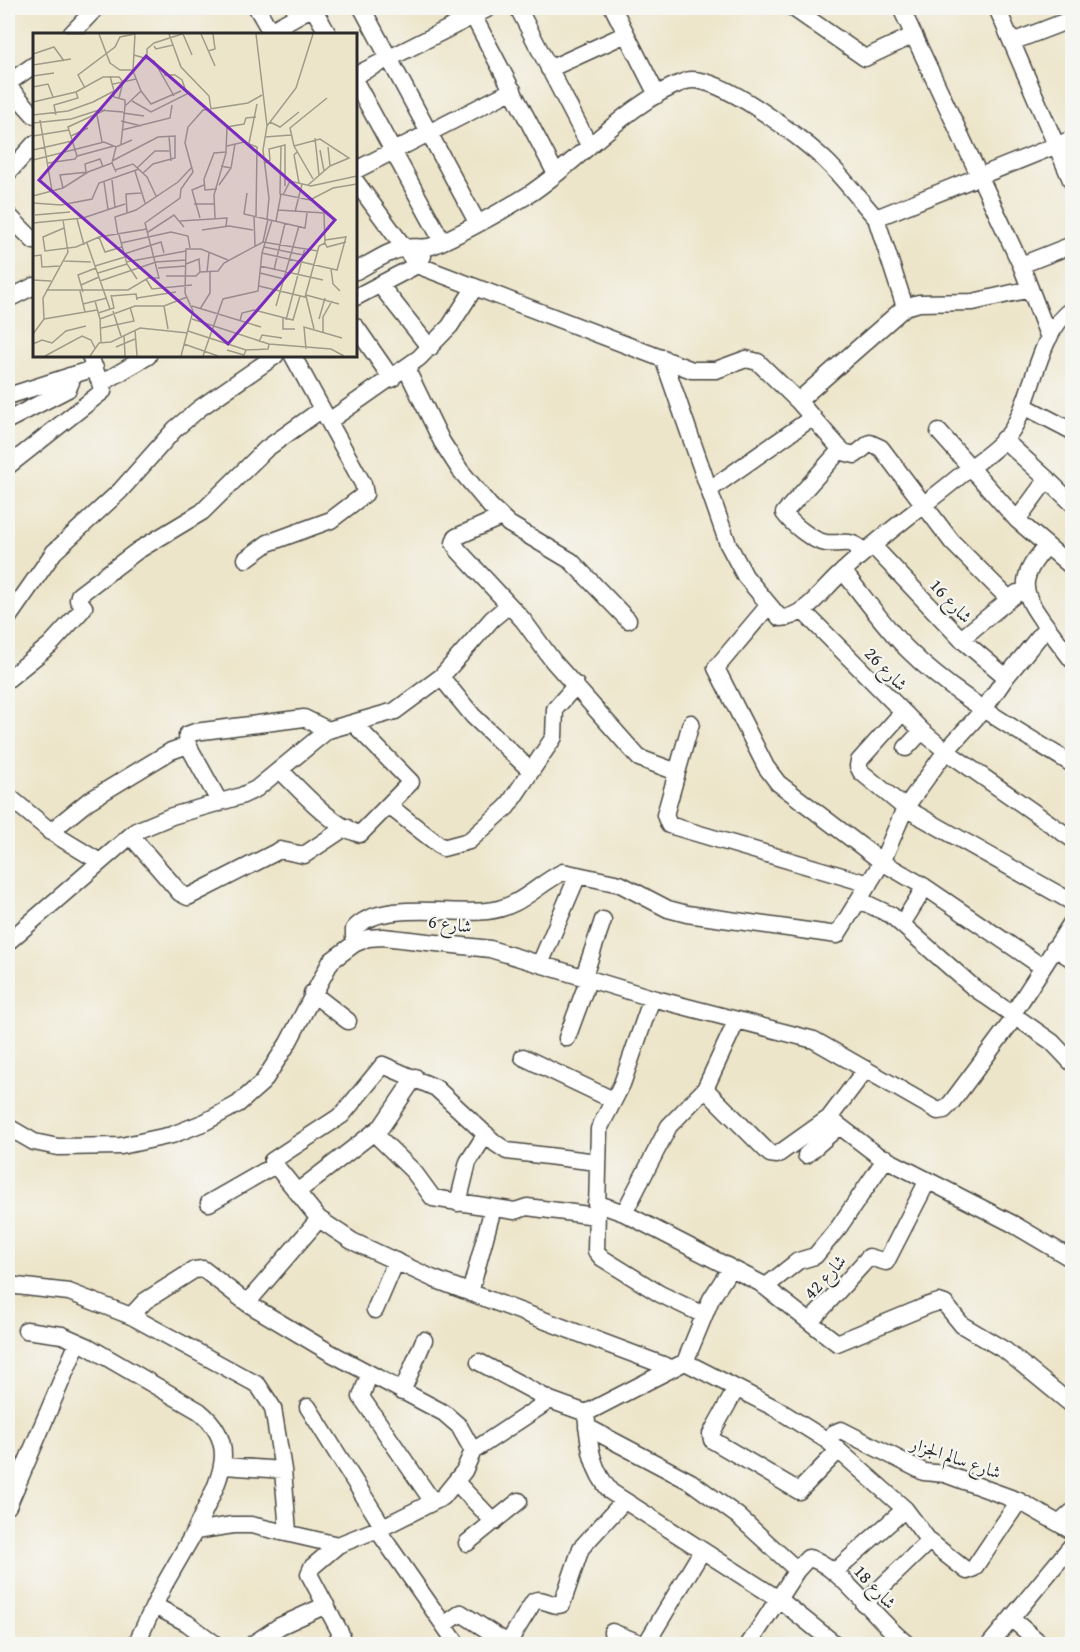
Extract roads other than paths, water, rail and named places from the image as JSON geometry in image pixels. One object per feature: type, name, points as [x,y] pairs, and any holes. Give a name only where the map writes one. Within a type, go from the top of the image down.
[{"type":"street","points":[[72,33],[96,8]]},
{"type":"street","points":[[256,8],[271,33],[312,8],[327,33]]},
{"type":"street","points":[[362,8],[478,224]]},
{"type":"street","points":[[357,74],[471,11],[489,8]]},
{"type":"street","points":[[518,8],[589,145]]},
{"type":"street","points":[[613,8],[657,95]]},
{"type":"street","points":[[793,8],[865,58],[914,35]]},
{"type":"street","points":[[901,8],[1021,265],[1049,338]]},
{"type":"street","points":[[997,8],[1012,42],[1065,142],[1072,182]]},
{"type":"street","points":[[471,11],[556,174]]},
{"type":"street","points":[[1012,42],[1072,19]]},
{"type":"street","points":[[549,69],[626,34]]},
{"type":"street","points":[[33,65],[8,85],[33,113]]},
{"type":"street","points":[[357,271],[403,248],[435,244],[478,224],[530,194],[589,145],[657,95],[687,80],[700,80],[738,96],[799,137],[828,163],[876,218],[905,308]]},
{"type":"street","points":[[357,85],[392,150],[435,244]]},
{"type":"street","points":[[357,169],[428,131],[513,90]]},
{"type":"street","points":[[876,218],[1065,142]]},
{"type":"street","points":[[8,173],[33,145]]},
{"type":"street","points":[[357,183],[417,265],[663,358],[704,371],[753,359],[798,401],[850,456],[870,442],[880,448],[971,563],[1009,599]]},
{"type":"street","points":[[8,214],[31,230]]},
{"type":"street","points":[[357,296],[417,265],[435,244]]},
{"type":"street","points":[[1021,265],[1072,244]]},
{"type":"street","points":[[380,285],[430,348]]},
{"type":"street","points":[[8,298],[33,286]]},
{"type":"street","points":[[8,679],[66,629],[83,608],[78,600],[79,595],[138,551],[202,512],[266,449],[392,379],[430,348],[450,326],[476,287]]},
{"type":"street","points":[[798,401],[905,308],[919,303],[973,302],[1030,289]]},
{"type":"street","points":[[663,358],[728,544],[745,576],[780,618],[789,618],[802,610],[843,571],[1011,432],[1024,406],[1049,338],[1057,323],[1072,309]]},
{"type":"street","points":[[357,328],[392,379]]},
{"type":"street","points":[[8,396],[69,376],[144,357]]},
{"type":"street","points":[[8,618],[13,597],[54,552],[120,491],[175,429],[200,408],[274,357]]},
{"type":"street","points":[[246,559],[268,543],[331,520],[362,499],[365,490],[294,357]]},
{"type":"street","points":[[405,368],[460,470],[501,517],[531,538],[571,561],[627,620]]},
{"type":"street","points":[[8,465],[102,392],[96,369]]},
{"type":"street","points":[[8,420],[68,389],[71,382],[69,376]]},
{"type":"street","points":[[1024,406],[1072,431]]},
{"type":"street","points":[[709,490],[813,417]]},
{"type":"street","points":[[939,432],[969,469],[1017,520],[1072,567]]},
{"type":"street","points":[[1003,439],[1072,504]]},
{"type":"street","points":[[841,449],[784,513],[814,539],[828,543],[848,541],[869,549]]},
{"type":"street","points":[[1017,520],[1047,479]]},
{"type":"street","points":[[501,517],[460,534],[454,543],[639,758],[677,772]]},
{"type":"street","points":[[1046,547],[1026,574],[1025,587],[1028,601],[1072,660]]},
{"type":"street","name":"شارع 16","points":[[869,549],[961,639],[1006,677]]},
{"type":"street","points":[[843,571],[907,649],[984,709],[1072,764]]},
{"type":"street","points":[[961,639],[1025,587]]},
{"type":"street","points":[[8,942],[131,836],[172,816],[220,803],[256,789],[328,730],[396,711],[441,677],[492,619],[508,605]]},
{"type":"street","points":[[769,605],[717,665],[717,672],[766,767],[778,783],[882,862],[925,887],[1041,966]]},
{"type":"street","name":"شارع 26","points":[[802,610],[922,731],[946,751],[1072,839]]},
{"type":"street","points":[[8,1127],[34,1142],[50,1145],[110,1146],[172,1135],[205,1122],[238,1104],[263,1083],[288,1044],[312,993],[331,961],[354,944],[354,928],[371,917],[395,912],[488,911],[519,902],[563,872],[620,885],[668,909],[687,914],[834,936],[840,932],[882,862],[905,808],[946,751],[984,709],[1006,677],[1047,627]]},
{"type":"street","points":[[441,677],[472,716],[531,771]]},
{"type":"street","points":[[389,806],[438,845],[447,848],[469,841],[498,815],[531,771],[554,737],[555,709],[558,703],[576,685]]},
{"type":"street","points":[[902,713],[858,766],[861,772],[905,808],[1072,902]]},
{"type":"street","points":[[220,803],[188,745],[187,735],[293,719],[313,720],[328,730]]},
{"type":"street","points":[[280,770],[307,796],[346,827],[360,834],[411,782],[353,723]]},
{"type":"street","points":[[691,723],[665,815],[669,825],[869,884]]},
{"type":"street","points":[[906,748],[922,731]]},
{"type":"street","points":[[50,832],[87,802],[171,751],[188,745]]},
{"type":"street","points":[[8,796],[50,832],[100,862]]},
{"type":"street","points":[[131,836],[180,893],[188,897],[280,850],[304,855],[346,827]]},
{"type":"street","points":[[540,964],[578,875]]},
{"type":"street","points":[[902,924],[925,887]]},
{"type":"street","points":[[859,900],[891,915],[965,980],[1052,1042],[1072,1063]]},
{"type":"street","points":[[567,1038],[603,920]]},
{"type":"street","points":[[1014,1016],[1041,966],[1072,922]]},
{"type":"street","name":"شارع 6","points":[[354,944],[368,938],[383,937],[440,941],[490,949],[736,1022],[814,1040],[938,1111],[944,1110],[1014,1016]]},
{"type":"street","points":[[1054,948],[1072,959]]},
{"type":"street","points":[[312,993],[348,1021]]},
{"type":"street","points":[[652,998],[622,1084],[599,1130],[596,1251],[602,1258],[660,1294],[704,1315]]},
{"type":"street","points":[[624,1213],[669,1126],[705,1089],[736,1022]]},
{"type":"street","points":[[523,1057],[613,1100]]},
{"type":"street","points":[[597,1162],[507,1151],[446,1095],[415,1077],[381,1065],[351,1107],[273,1159],[275,1165],[319,1219],[352,1241],[470,1293],[678,1365],[775,1408],[833,1446],[905,1509],[929,1541],[967,1571],[972,1570],[1019,1501]]},
{"type":"street","points":[[806,1155],[834,1122],[866,1069]]},
{"type":"street","points":[[297,1192],[374,1133],[388,1118],[415,1077]]},
{"type":"street","points":[[705,1089],[774,1155],[834,1122]]},
{"type":"street","points":[[834,1122],[886,1158],[927,1182],[1013,1224],[1072,1259]]},
{"type":"street","points":[[374,1133],[414,1172],[433,1198],[515,1211],[527,1207],[596,1209],[624,1213],[765,1287],[832,1340],[841,1343],[939,1302],[945,1304],[962,1325],[1006,1351],[1072,1405]]},
{"type":"street","points":[[458,1203],[468,1162],[486,1134]]},
{"type":"street","points":[[765,1287],[798,1261],[815,1256],[839,1227],[886,1158]]},
{"type":"street","points":[[209,1203],[275,1165]]},
{"type":"street","name":"شارع 42","points":[[810,1322],[869,1257],[886,1262],[927,1182]]},
{"type":"street","points":[[470,1293],[494,1208]]},
{"type":"street","points":[[247,1303],[319,1219]]},
{"type":"street","points":[[375,1310],[396,1261]]},
{"type":"street","points":[[131,1316],[145,1301],[199,1268],[207,1271],[247,1303],[369,1375],[453,1419],[473,1451]]},
{"type":"street","points":[[587,1420],[678,1365],[730,1269]]},
{"type":"street","points":[[8,1285],[69,1292],[131,1316],[258,1384],[273,1408],[283,1470],[288,1532]]},
{"type":"street","points":[[26,1330],[62,1335],[78,1342],[198,1411],[213,1423],[219,1434],[224,1466],[195,1531],[136,1644]]},
{"type":"street","points":[[402,1392],[424,1340]]},
{"type":"street","points":[[8,1506],[12,1481],[78,1342]]},
{"type":"street","points":[[479,1362],[587,1420],[699,1487],[738,1516],[797,1570],[780,1600],[749,1644]]},
{"type":"street","points":[[369,1375],[361,1397],[433,1502]]},
{"type":"street","points":[[736,1389],[711,1434],[712,1440],[722,1446],[799,1491],[833,1446]]},
{"type":"street","points":[[335,1644],[341,1636],[309,1570],[338,1545],[380,1528],[442,1497],[456,1482],[473,1451],[550,1400]]},
{"type":"street","points":[[308,1407],[380,1528],[457,1644]]},
{"type":"street","points":[[587,1420],[592,1464],[599,1478],[623,1502],[780,1600],[835,1644]]},
{"type":"street","name":"شارع سالم الجزار","points":[[833,1446],[837,1431],[841,1430],[924,1472],[945,1474],[1068,1522]]},
{"type":"street","points":[[224,1466],[283,1470]]},
{"type":"street","points":[[456,1482],[494,1522]]},
{"type":"street","points":[[467,1543],[519,1501]]},
{"type":"street","points":[[444,1625],[461,1613],[509,1644],[534,1601],[539,1599],[556,1605],[562,1604],[581,1548],[623,1502]]},
{"type":"street","points":[[834,1572],[905,1509]]},
{"type":"street","points":[[195,1531],[233,1525],[288,1532],[338,1545]]},
{"type":"street","points":[[864,1604],[929,1541]]},
{"type":"street","points":[[990,1644],[1072,1545]]},
{"type":"street","points":[[612,1632],[644,1644],[702,1551]]},
{"type":"street","name":"شارع 18","points":[[797,1570],[806,1559],[813,1559],[834,1572],[907,1644]]},
{"type":"street","points":[[253,1644],[280,1626],[326,1605]]},
{"type":"street","points":[[155,1606],[187,1623],[215,1644]]},
{"type":"street","points":[[1012,1620],[1041,1644]]}]
